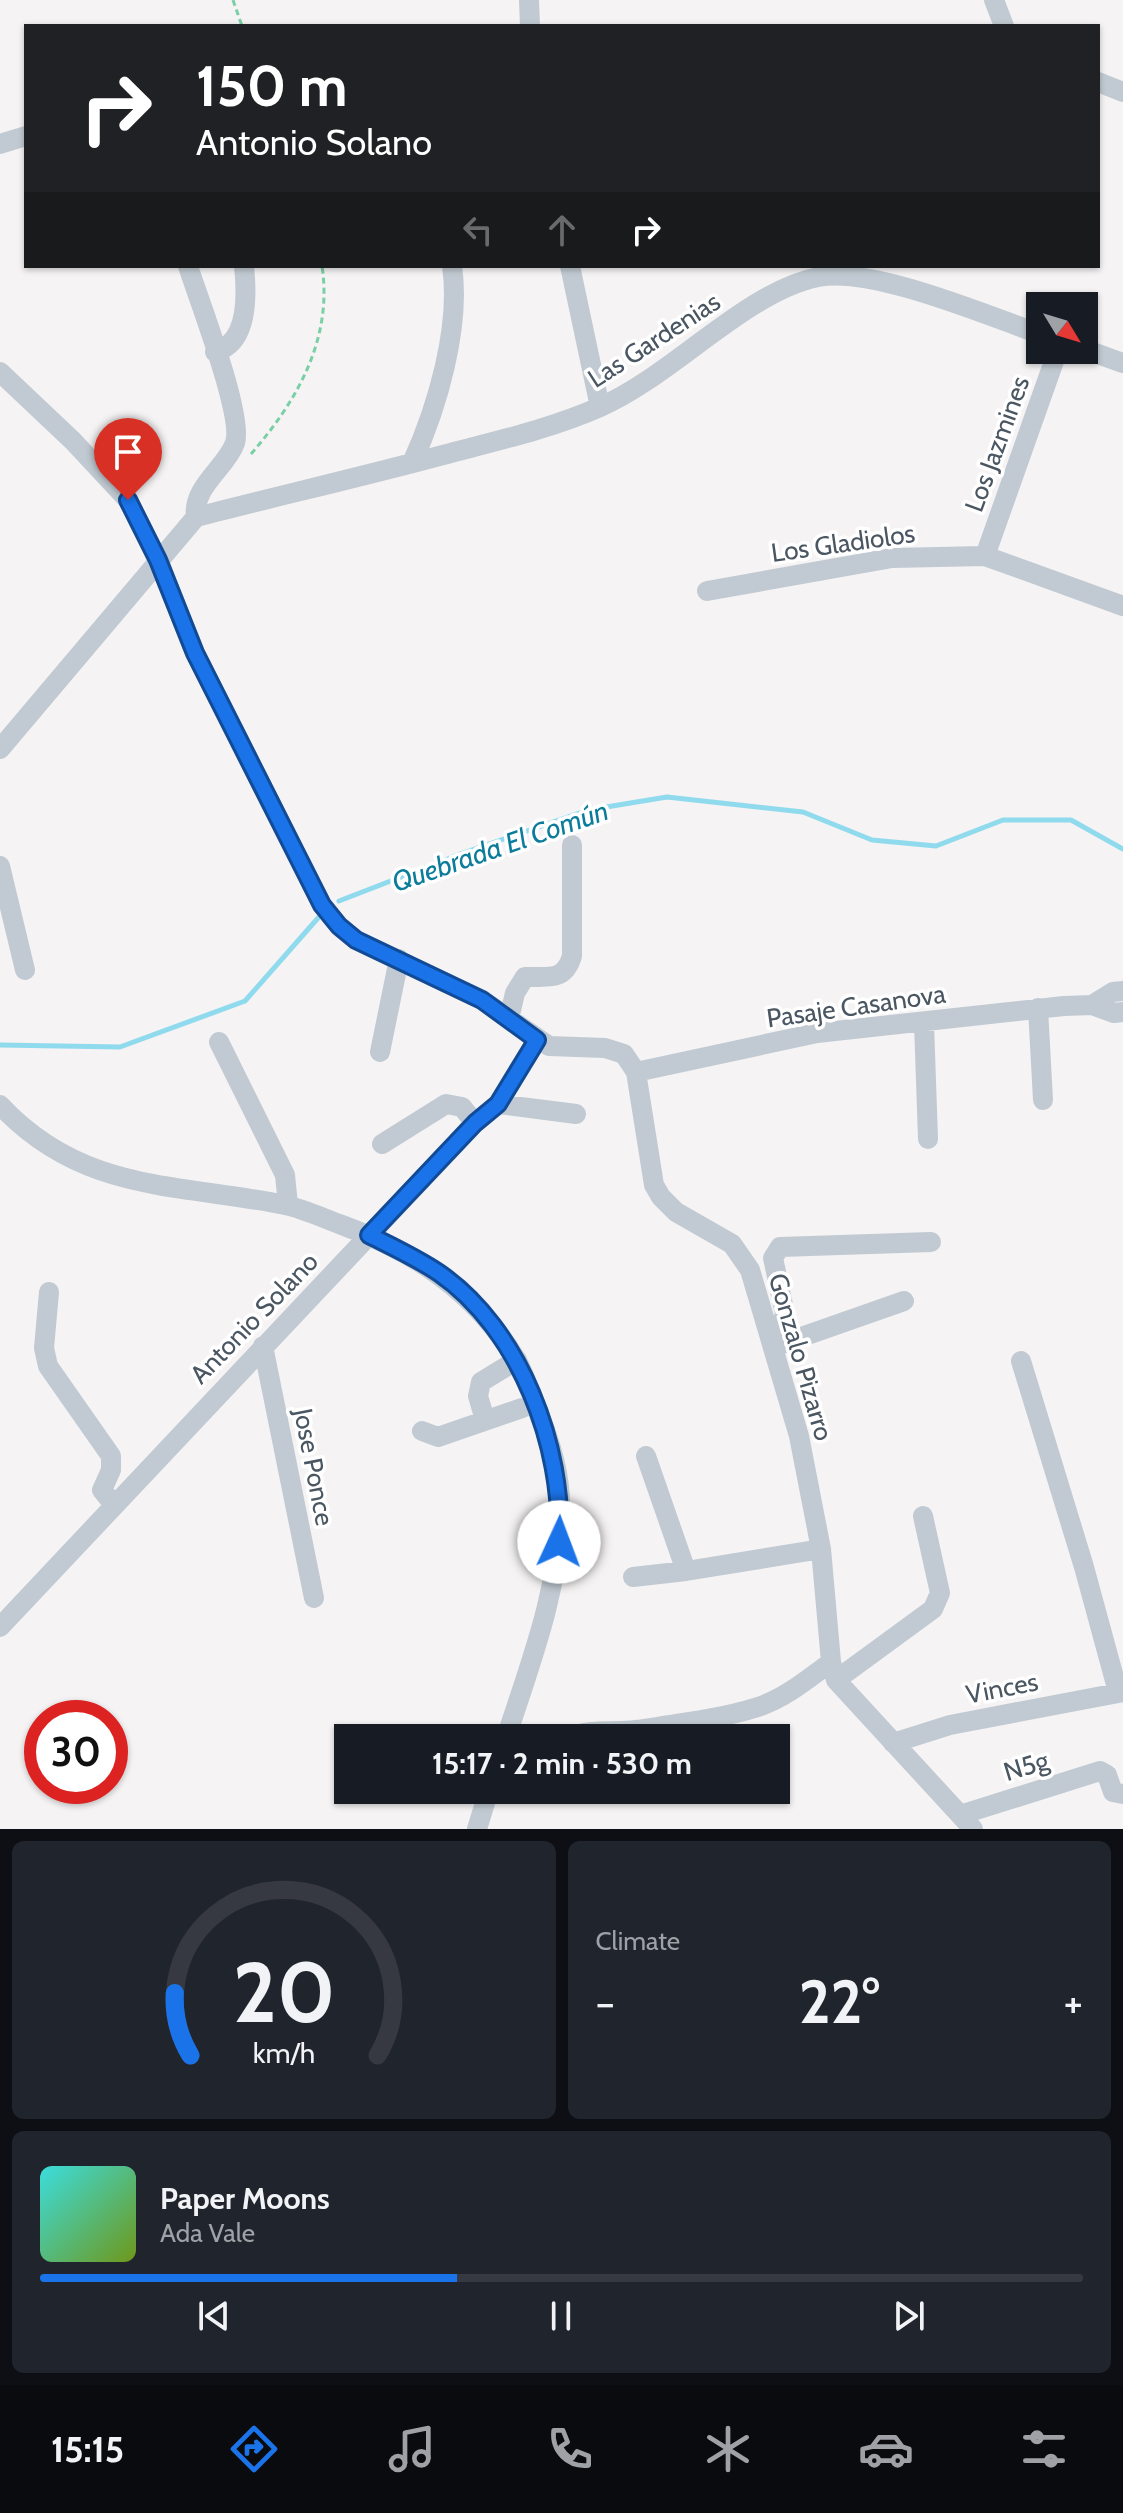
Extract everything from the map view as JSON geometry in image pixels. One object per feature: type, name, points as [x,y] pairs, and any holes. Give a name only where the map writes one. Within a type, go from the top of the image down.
[{"type":"street","points":[[529,0],[530,24]]},
{"type":"street","points":[[994,0],[1003,24]]},
{"type":"street","points":[[1100,83],[1123,92]]},
{"type":"street","points":[[0,144],[24,137]]},
{"type":"street","points":[[0,749],[196,517],[200,494],[235,443],[236,426],[189,268]]},
{"type":"street","points":[[215,352],[226,349],[236,339],[245,311],[244,268]]},
{"type":"street","points":[[412,463],[428,427],[453,315],[452,268]]},
{"type":"street","points":[[570,268],[600,407]]},
{"type":"street","name":"Las Gardenias","points":[[196,517],[530,433],[600,407],[629,392],[760,302],[819,271],[873,278],[1026,329]]},
{"type":"street","points":[[1098,354],[1123,363]]},
{"type":"street","name":"Los Jazmines","points":[[985,556],[1053,364]]},
{"type":"street","points":[[0,372],[103,471],[128,500],[158,560],[195,653],[322,905],[339,926],[356,940],[482,1000],[537,1040],[561,1048],[618,1051],[629,1058],[636,1072]]},
{"type":"street","name":"Los Gladiolos","points":[[707,591],[892,558],[985,556],[1123,606]]},
{"type":"street","points":[[509,1019],[515,993],[525,977],[562,975],[571,961],[572,845]]},
{"type":"street","points":[[0,866],[25,970]]},
{"type":"street","points":[[380,1052],[399,959]]},
{"type":"street","points":[[1089,1005],[1113,992],[1123,991]]},
{"type":"street","points":[[1089,1005],[1114,1013],[1123,1012]]},
{"type":"street","name":"Pasaje Casanova","points":[[636,1072],[817,1033],[1089,1005]]},
{"type":"street","points":[[1038,1008],[1043,1100]]},
{"type":"street","points":[[924,1023],[928,1139]]},
{"type":"street","name":"Antonio Solano","points":[[0,1627],[475,1123],[498,1104],[537,1040]]},
{"type":"street","points":[[219,1042],[285,1175],[288,1205]]},
{"type":"street","name":"Gonzalo Pizarro","points":[[636,1072],[654,1185],[676,1212],[718,1235],[741,1253],[750,1270],[799,1436],[821,1549],[834,1671]]},
{"type":"street","points":[[382,1144],[446,1104],[462,1107],[475,1123]]},
{"type":"street","points":[[498,1104],[576,1114]]},
{"type":"street","points":[[0,1105],[34,1136],[63,1155],[102,1173],[141,1183],[288,1205],[369,1235],[441,1274],[484,1317],[517,1360],[545,1428],[561,1506],[553,1584],[510,1724]]},
{"type":"street","points":[[770,1339],[785,1314],[773,1258],[780,1247],[931,1242]]},
{"type":"street","points":[[49,1292],[44,1348],[48,1366],[111,1456],[111,1470],[102,1490],[114,1505]]},
{"type":"street","points":[[770,1339],[904,1301]]},
{"type":"street","name":"Jose Ponce","points":[[263,1346],[314,1598]]},
{"type":"street","points":[[485,1420],[478,1396],[481,1382],[517,1360]]},
{"type":"street","points":[[1021,1361],[1121,1692]]},
{"type":"street","points":[[422,1431],[430,1437],[438,1437],[522,1408]]},
{"type":"street","points":[[646,1456],[686,1571]]},
{"type":"street","points":[[679,1724],[758,1707],[785,1695],[834,1671],[933,1609],[940,1593],[923,1516]]},
{"type":"street","points":[[633,1577],[821,1549]]},
{"type":"street","points":[[834,1671],[893,1743],[966,1822]]},
{"type":"street","name":"Vinces","points":[[893,1743],[950,1725],[1121,1692]]},
{"type":"street","name":"N5g","points":[[966,1822],[1100,1771],[1107,1775],[1113,1792],[1123,1794]]},
{"type":"street","points":[[477,1829],[485,1804]]},
{"type":"path","points":[[233,0],[241,24]]},
{"type":"path","points":[[251,454],[288,406],[306,376],[318,344],[323,308],[322,268]]},
{"type":"waterway","name":"Quebrada El Común","points":[[339,901],[463,853],[588,810],[667,797],[803,812],[872,840],[936,846],[1003,820],[1071,820],[1123,849]]},
{"type":"waterway","name":"Quebrada El Común","points":[[0,1045],[120,1047],[245,1001],[318,918]]},
{"type":"route","points":[[128,500],[158,560],[195,653],[322,905],[339,926],[356,940],[482,1000],[537,1040],[521,1071],[498,1104],[475,1123],[369,1235],[441,1274],[484,1317],[517,1360],[545,1428],[555,1467],[561,1506],[559,1542]]}]
